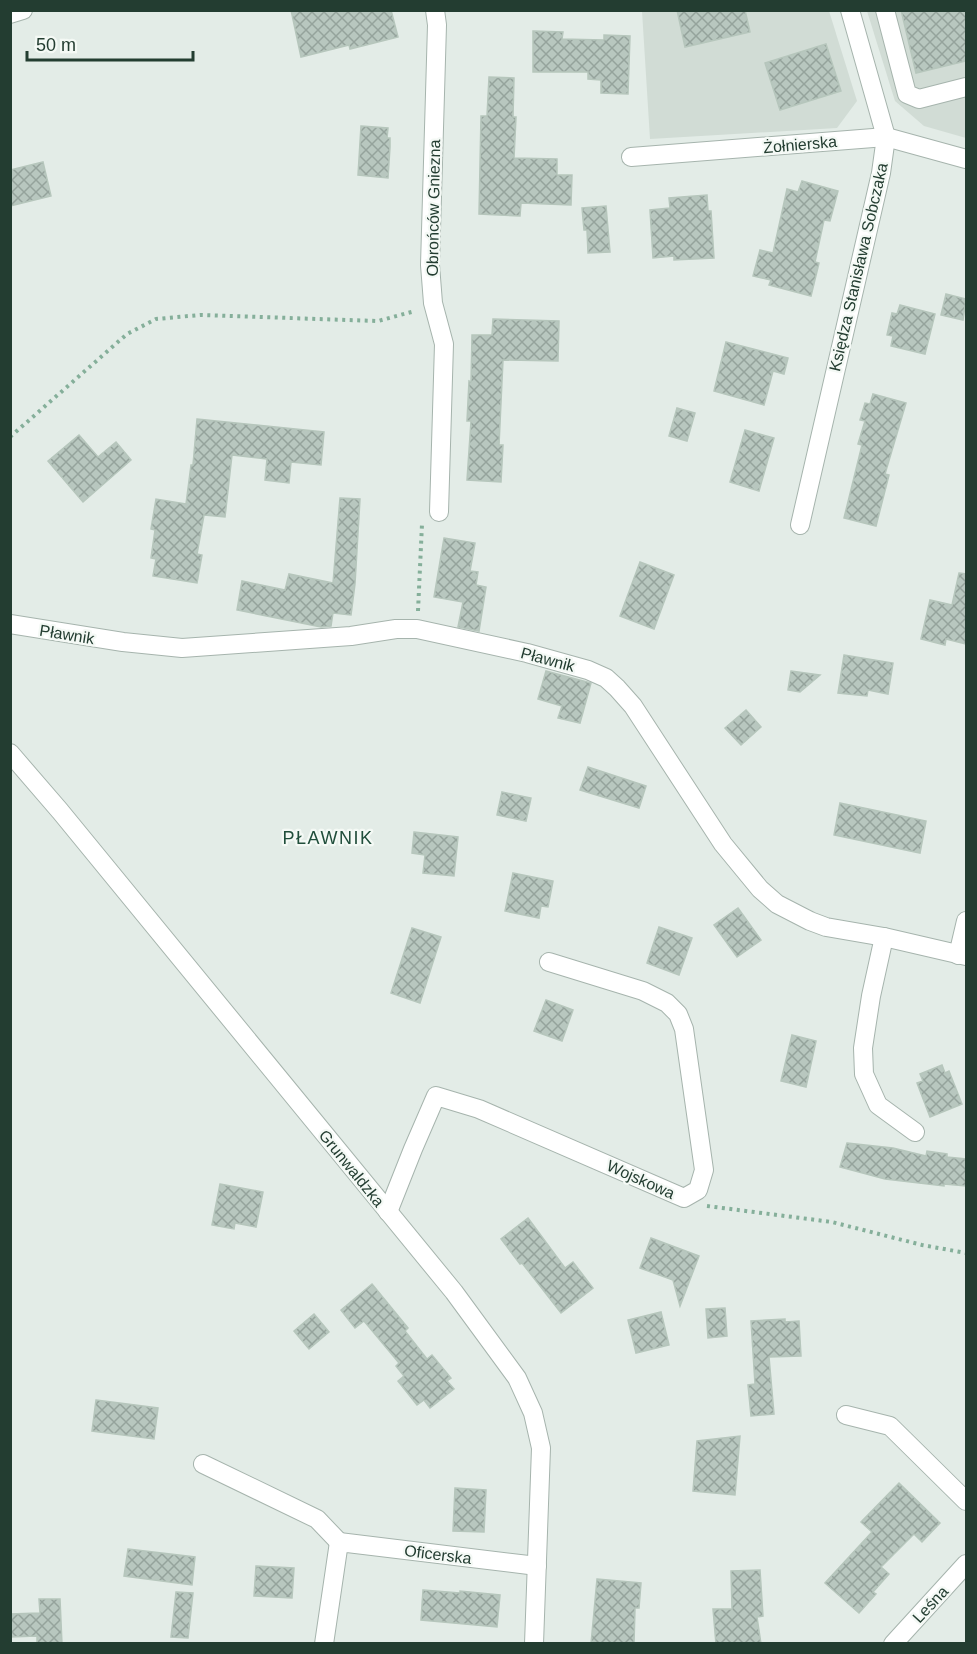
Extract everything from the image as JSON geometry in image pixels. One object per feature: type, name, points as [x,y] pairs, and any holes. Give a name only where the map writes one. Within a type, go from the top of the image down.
[{"type":"street","points":[[10,14],[23,10]]},
{"type":"street","name":"Obrońców Gniezna","points":[[435,10],[437,25],[430,265],[433,303],[444,344],[439,512]]},
{"type":"street","name":"Księdza Stanisława Sobczaka","points":[[800,525],[881,174],[886,137],[850,10]]},
{"type":"street","points":[[885,10],[907,94],[919,99],[966,87]]},
{"type":"street","name":"Żołnierska","points":[[631,158],[886,137],[966,159]]},
{"type":"street","name":"Pławnik","points":[[10,624],[123,642],[182,648],[417,629],[527,653],[588,670],[606,678],[633,706],[723,844],[760,889],[777,904],[826,927],[885,937],[962,955]]},
{"type":"street","name":"Grunwaldzka","points":[[10,753],[60,810],[454,1292],[517,1378],[533,1413],[542,1448],[534,1644]]},
{"type":"street","points":[[962,955],[966,921]]},
{"type":"street","points":[[885,937],[871,996],[863,1048],[864,1074],[878,1105],[915,1132]]},
{"type":"street","name":"Wojskowa","points":[[388,1212],[436,1096],[479,1108],[684,1198],[698,1190],[704,1170],[684,1029],[678,1014],[667,1003],[643,991],[549,962]]},
{"type":"street","points":[[846,1415],[890,1426],[966,1501]]},
{"type":"street","points":[[203,1464],[317,1519],[339,1542],[324,1644]]},
{"type":"street","name":"Oficerska","points":[[339,1542],[537,1566]]},
{"type":"street","name":"Leśna","points":[[893,1644],[966,1564]]},
{"type":"path","points":[[10,437],[127,334],[156,319],[200,315],[378,321],[413,312],[433,303]]},
{"type":"path","points":[[417,629],[422,524],[439,512]]},
{"type":"path","points":[[684,1198],[710,1207],[832,1222],[922,1245],[966,1253]]},
{"type":"shaded area","points":[[642,11],[829,11],[857,101],[837,128],[650,139]]},
{"type":"shaded area","points":[[867,11],[966,11],[966,138],[924,126],[895,101]]},
{"type":"building","points":[[291,10],[391,10],[398,37],[350,49],[349,45],[301,57]]},
{"type":"building","points":[[677,10],[745,10],[750,32],[685,47]]},
{"type":"building","points":[[901,10],[966,10],[966,61],[916,73]]},
{"type":"building","points":[[533,31],[563,32],[562,39],[604,40],[604,35],[630,36],[628,94],[601,93],[601,80],[588,79],[588,72],[533,72]]},
{"type":"building","points":[[826,44],[841,91],[780,110],[765,63]]},
{"type":"building","points":[[489,77],[514,78],[513,117],[516,117],[514,158],[557,159],[557,175],[572,175],[571,205],[521,203],[520,216],[479,214],[481,116],[487,116]]},
{"type":"building","points":[[361,126],[388,128],[387,138],[390,138],[390,147],[388,178],[358,175]]},
{"type":"building","points":[[43,162],[51,196],[10,206],[10,170]]},
{"type":"building","points":[[802,181],[838,191],[830,221],[824,220],[815,262],[819,263],[811,296],[769,285],[771,280],[753,276],[760,250],[773,253],[787,189],[798,192]]},
{"type":"building","points":[[707,195],[708,211],[711,211],[714,258],[674,260],[674,256],[653,258],[650,210],[670,208],[669,198]]},
{"type":"building","points":[[606,206],[610,252],[588,253],[587,230],[584,230],[582,208]]},
{"type":"building","points":[[946,294],[966,299],[963,320],[941,315]]},
{"type":"building","points":[[900,305],[935,314],[925,354],[891,346],[893,336],[887,335],[892,313],[897,314]]},
{"type":"building","points":[[493,319],[559,321],[558,361],[503,360],[499,445],[503,445],[501,482],[467,480],[471,421],[467,421],[472,335],[492,335]]},
{"type":"building","points":[[726,342],[788,358],[784,374],[773,371],[764,405],[714,391]]},
{"type":"building","points":[[873,394],[906,403],[885,474],[889,475],[876,526],[844,518],[862,445],[858,444],[865,421],[860,420],[865,403],[870,404]]},
{"type":"building","points":[[677,408],[695,413],[687,441],[669,436]]},
{"type":"building","points":[[197,419],[324,432],[321,465],[291,462],[289,483],[265,480],[267,459],[232,455],[225,517],[204,515],[197,554],[202,555],[197,583],[153,576],[156,559],[151,558],[155,530],[151,529],[156,499],[186,504],[191,465],[193,465]]},
{"type":"building","points":[[745,430],[774,438],[759,491],[730,482]]},
{"type":"building","points":[[79,435],[98,457],[116,442],[131,460],[83,502],[48,461]]},
{"type":"building","points":[[340,498],[360,499],[351,615],[333,613],[331,626],[321,627],[237,610],[242,581],[285,590],[289,574],[333,583]]},
{"type":"building","points":[[444,538],[475,543],[470,571],[478,572],[476,585],[486,587],[479,631],[458,627],[463,602],[434,597]]},
{"type":"building","points":[[640,562],[674,575],[654,629],[620,616]]},
{"type":"building","points":[[959,573],[966,574],[966,644],[946,639],[945,645],[921,639],[930,600],[952,605]]},
{"type":"building","points":[[844,655],[893,663],[888,694],[868,690],[867,696],[838,693]]},
{"type":"building","points":[[546,671],[591,683],[580,723],[558,718],[562,706],[538,699]]},
{"type":"building","points":[[791,671],[820,675],[800,692],[788,690]]},
{"type":"building","points":[[746,710],[761,727],[741,745],[725,728]]},
{"type":"building","points":[[588,767],[646,786],[639,808],[580,790]]},
{"type":"building","points":[[502,792],[531,798],[526,821],[497,815]]},
{"type":"building","points":[[840,803],[926,821],[920,853],[834,835]]},
{"type":"building","points":[[414,832],[458,837],[454,876],[423,873],[425,855],[412,853]]},
{"type":"building","points":[[513,873],[553,881],[548,907],[541,906],[539,918],[505,911]]},
{"type":"building","points":[[738,908],[761,940],[737,957],[714,925]]},
{"type":"building","points":[[659,927],[692,938],[679,975],[647,963]]},
{"type":"building","points":[[412,928],[441,937],[420,1003],[391,993]]},
{"type":"building","points":[[546,1000],[573,1010],[562,1041],[534,1031]]},
{"type":"building","points":[[792,1035],[816,1041],[806,1087],[781,1081]]},
{"type":"building","points":[[942,1065],[945,1073],[949,1071],[962,1104],[930,1117],[917,1083],[923,1081],[920,1074]]},
{"type":"building","points":[[847,1143],[893,1148],[926,1156],[927,1151],[947,1154],[947,1157],[966,1159],[966,1186],[944,1184],[944,1186],[885,1179],[840,1167]]},
{"type":"building","points":[[220,1184],[263,1192],[256,1227],[235,1223],[234,1229],[212,1225]]},
{"type":"building","points":[[528,1218],[565,1268],[573,1262],[593,1288],[561,1313],[501,1239]]},
{"type":"building","points":[[651,1238],[699,1256],[680,1306],[673,1280],[640,1268]]},
{"type":"building","points":[[372,1284],[408,1328],[405,1331],[427,1359],[432,1355],[451,1378],[447,1381],[454,1389],[430,1408],[424,1400],[417,1405],[398,1381],[404,1376],[396,1366],[399,1363],[364,1321],[355,1328],[341,1310]]},
{"type":"building","points":[[725,1308],[727,1336],[708,1338],[706,1309]]},
{"type":"building","points":[[661,1312],[669,1345],[636,1353],[628,1320]]},
{"type":"building","points":[[314,1314],[329,1332],[309,1349],[294,1331]]},
{"type":"building","points":[[785,1319],[785,1322],[799,1321],[801,1356],[769,1357],[774,1414],[751,1416],[748,1385],[755,1384],[751,1321]]},
{"type":"building","points":[[96,1400],[158,1408],[154,1439],[92,1431]]},
{"type":"building","points":[[740,1436],[735,1495],[693,1491],[697,1441]]},
{"type":"building","points":[[899,1483],[940,1523],[922,1542],[914,1534],[881,1567],[889,1574],[873,1592],[876,1594],[859,1613],[825,1583],[872,1532],[861,1522]]},
{"type":"building","points":[[455,1488],[486,1490],[484,1532],[453,1531]]},
{"type":"building","points":[[128,1549],[195,1557],[192,1585],[124,1576]]},
{"type":"building","points":[[256,1566],[294,1568],[292,1598],[254,1596]]},
{"type":"building","points":[[760,1570],[763,1616],[757,1617],[761,1644],[716,1644],[713,1609],[732,1609],[731,1571]]},
{"type":"building","points":[[597,1579],[641,1583],[639,1608],[635,1608],[634,1644],[591,1644]]},
{"type":"building","points":[[423,1590],[500,1595],[497,1627],[421,1620]]},
{"type":"building","points":[[176,1592],[193,1593],[188,1638],[171,1637]]},
{"type":"building","points":[[39,1599],[60,1599],[62,1644],[37,1644],[37,1636],[10,1637],[10,1614],[40,1613]]},
{"type":"district","name":"PŁAWNIK","points":[[328,838]]}]
